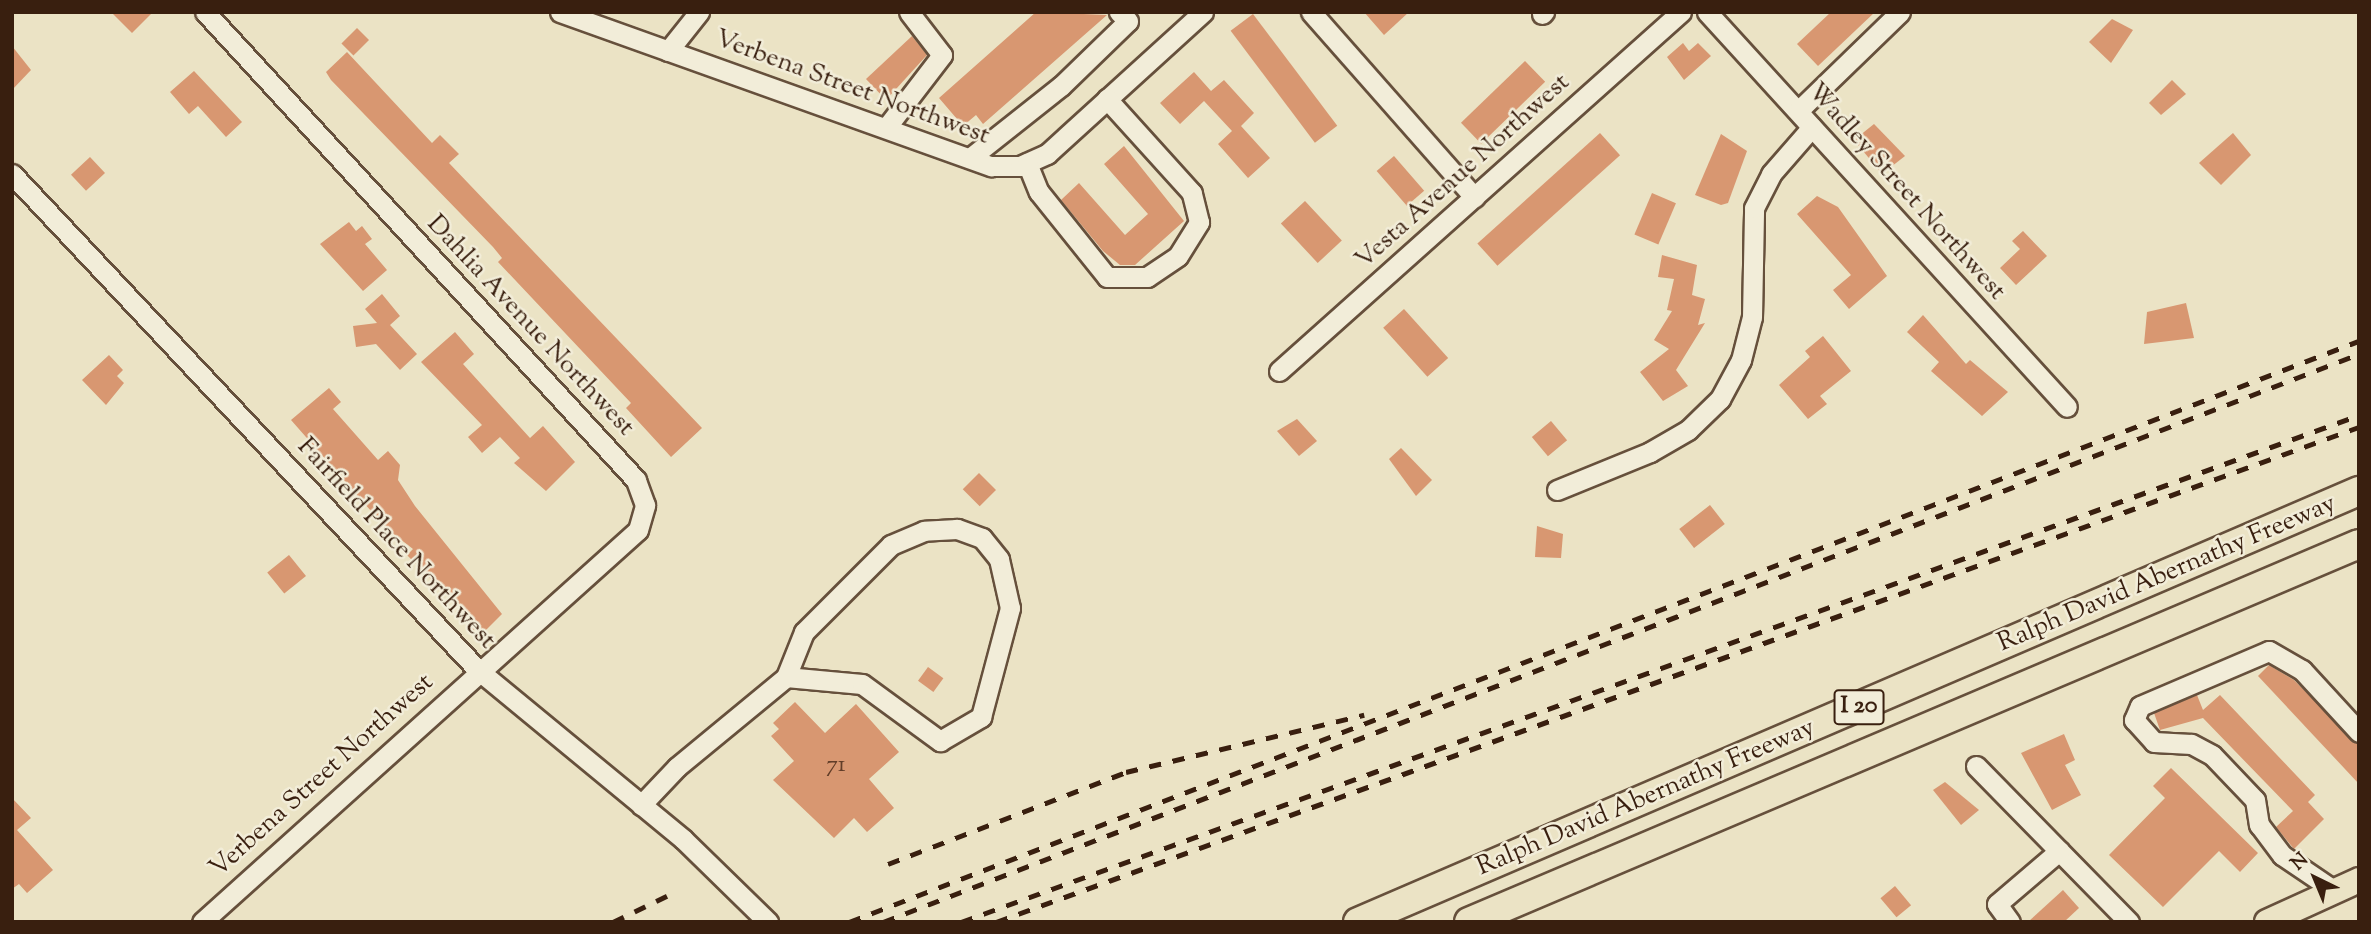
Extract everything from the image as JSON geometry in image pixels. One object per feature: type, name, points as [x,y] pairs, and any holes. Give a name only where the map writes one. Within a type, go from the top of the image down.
[{"type":"highway","name":"Ralph David Abernathy Freeway","points":[[1358,922],[2359,491]]},
{"type":"highway","name":"Ralph David Abernathy Freeway","points":[[1469,922],[2359,544]]},
{"type":"main road","points":[[2267,922],[2359,880]]},
{"type":"street","name":"Dahlia Avenue Northwest","points":[[205,12],[636,480],[645,505],[638,530],[478,670]]},
{"type":"street","name":"Verbena Street Northwest","points":[[560,12],[991,166],[1027,163],[1047,154],[1194,15]]},
{"type":"street","points":[[668,51],[699,12]]},
{"type":"street","points":[[886,128],[942,55],[909,12]]},
{"type":"street","points":[[970,158],[1061,86],[1128,22],[1119,12]]},
{"type":"street","points":[[1311,12],[1474,197]]},
{"type":"street","name":"Vesta Avenue Northwest","points":[[1279,370],[1681,12]]},
{"type":"street","points":[[1798,111],[1900,12]]},
{"type":"street","name":"Wadley Street Northwest","points":[[1712,14],[2067,407]]},
{"type":"street","points":[[1027,163],[1039,192],[1107,277],[1147,278],[1178,256],[1199,222],[1192,193],[1108,99]]},
{"type":"street","points":[[1558,490],[1650,452],[1688,430],[1720,399],[1741,360],[1752,317],[1754,208],[1771,174],[1812,127]]},
{"type":"street","name":"Fairfield Place Northwest","points":[[12,174],[478,670],[641,805],[768,922]]},
{"type":"street","points":[[641,805],[677,766],[786,677],[804,632],[891,545],[924,531],[957,529],[982,538],[999,559],[1010,608],[981,717],[940,741],[862,684],[786,677]]},
{"type":"street","points":[[2335,891],[2282,855],[2259,825],[2255,800],[2212,755],[2191,744],[2154,742],[2134,720],[2140,706],[2269,650],[2302,670],[2359,732]]},
{"type":"street","name":"Verbena Street Northwest","points":[[202,922],[478,670]]},
{"type":"street","points":[[1976,766],[2129,922]]},
{"type":"street","points":[[2010,922],[1997,904],[2059,851]]},
{"type":"building","points":[[111,12],[153,12],[132,33]]},
{"type":"building","points":[[1036,12],[1107,15],[983,124],[976,115],[963,126],[939,98]]},
{"type":"building","points":[[1364,12],[1409,12],[1384,35]]},
{"type":"building","points":[[1831,12],[1875,12],[1818,66],[1797,44]]},
{"type":"building","points":[[1253,14],[1337,126],[1315,143],[1231,31]]},
{"type":"building","points":[[2112,19],[2133,30],[2111,63],[2089,42]]},
{"type":"building","points":[[357,28],[369,40],[353,56],[341,44]]},
{"type":"building","points":[[912,36],[927,55],[886,100],[866,79]]},
{"type":"building","points":[[1683,43],[1689,51],[1698,43],[1711,56],[1684,80],[1667,57]]},
{"type":"building","points":[[12,46],[31,70],[12,90]]},
{"type":"building","points":[[347,52],[432,143],[440,135],[459,154],[449,163],[702,428],[671,457],[626,408],[631,403],[498,262],[502,258],[493,247],[331,80],[326,72]]},
{"type":"building","points":[[1525,61],[1545,82],[1481,144],[1461,123]]},
{"type":"building","points":[[194,71],[242,122],[226,137],[198,106],[189,114],[170,92]]},
{"type":"building","points":[[1194,72],[1211,91],[1224,80],[1254,113],[1241,126],[1270,158],[1248,178],[1218,144],[1232,131],[1204,101],[1180,124],[1160,103]]},
{"type":"building","points":[[2172,80],[2186,94],[2161,115],[2149,103]]},
{"type":"building","points":[[1874,124],[1905,156],[1882,174],[1854,140]]},
{"type":"building","points":[[1600,133],[1620,155],[1497,266],[1477,243]]},
{"type":"building","points":[[2233,133],[2251,155],[2221,185],[2199,163]]},
{"type":"building","points":[[1721,134],[1747,151],[1728,203],[1721,205],[1695,195]]},
{"type":"building","points":[[1124,146],[1184,221],[1135,265],[1120,265],[1103,251],[1061,200],[1079,183],[1125,235],[1148,214],[1104,164]]},
{"type":"building","points":[[1394,156],[1424,191],[1407,206],[1377,171]]},
{"type":"building","points":[[90,157],[105,173],[86,191],[71,175]]},
{"type":"building","points":[[1652,193],[1676,203],[1658,245],[1634,234]]},
{"type":"building","points":[[1817,196],[1838,207],[1887,276],[1849,309],[1833,290],[1851,275],[1797,214]]},
{"type":"building","points":[[1305,201],[1342,240],[1318,263],[1281,224]]},
{"type":"building","points":[[349,222],[356,231],[362,226],[372,239],[365,244],[387,270],[363,291],[320,244]]},
{"type":"building","points":[[2023,231],[2047,256],[2016,285],[2000,268],[2020,249],[2012,241]]},
{"type":"building","points":[[1662,255],[1697,265],[1692,295],[1705,299],[1698,325],[1705,323],[1676,370],[1688,386],[1663,401],[1640,372],[1669,349],[1654,340],[1672,311],[1667,310],[1674,279],[1658,277]]},
{"type":"building","points":[[382,294],[400,316],[390,325],[417,354],[400,370],[376,344],[356,347],[353,326],[377,323],[365,309]]},
{"type":"building","points":[[2186,303],[2194,338],[2144,344],[2147,312]]},
{"type":"building","points":[[1404,309],[1448,358],[1427,377],[1383,328]]},
{"type":"building","points":[[1923,315],[1966,364],[1970,360],[2008,392],[1982,416],[1931,371],[1939,362],[1907,332]]},
{"type":"building","points":[[455,332],[474,354],[463,364],[530,438],[543,426],[575,462],[546,491],[514,463],[520,458],[500,437],[482,453],[468,437],[482,425],[421,362]]},
{"type":"building","points":[[1823,336],[1851,371],[1820,396],[1827,404],[1808,419],[1779,385],[1810,357],[1805,351]]},
{"type":"building","points":[[109,355],[123,370],[117,376],[124,383],[106,405],[82,380]]},
{"type":"building","points":[[329,388],[341,402],[333,409],[378,460],[388,451],[400,465],[398,480],[415,506],[502,614],[478,638],[461,610],[407,555],[413,549],[386,528],[291,420]]},
{"type":"building","points":[[1297,419],[1317,441],[1299,456],[1277,431]]},
{"type":"building","points":[[1551,421],[1567,440],[1548,456],[1532,437]]},
{"type":"building","points":[[1401,448],[1432,480],[1416,496],[1389,459]]},
{"type":"building","points":[[979,473],[996,490],[980,506],[963,489]]},
{"type":"building","points":[[1710,505],[1725,524],[1694,548],[1679,529]]},
{"type":"building","points":[[1537,526],[1563,534],[1561,558],[1535,557]]},
{"type":"building","points":[[289,555],[306,576],[284,594],[267,573]]},
{"type":"building","points":[[2269,665],[2294,680],[2359,745],[2359,784],[2258,676]]},
{"type":"building","points":[[928,667],[943,678],[933,692],[918,681]]},
{"type":"building","points":[[2197,695],[2203,710],[2220,695],[2315,795],[2308,802],[2324,819],[2294,849],[2276,827],[2293,811],[2203,718],[2160,730],[2154,713]]},
{"type":"building","points":[[795,702],[825,733],[856,704],[899,752],[869,779],[894,808],[867,832],[854,818],[834,838],[773,780],[794,761],[771,736],[779,729],[773,723]]},
{"type":"building","points":[[2064,734],[2075,760],[2065,765],[2081,795],[2052,810],[2021,753]]},
{"type":"building","points":[[2171,768],[2258,853],[2240,872],[2219,851],[2163,907],[2109,855],[2165,798],[2153,786]]},
{"type":"building","points":[[1945,782],[1979,810],[1961,825],[1933,790]]},
{"type":"building","points":[[12,798],[31,818],[17,830],[53,870],[27,893],[19,884],[12,889]]},
{"type":"building","points":[[1895,886],[1911,905],[1897,917],[1880,898]]},
{"type":"building","points":[[2063,890],[2079,908],[2064,922],[2028,922]]},
{"type":"railway","points":[[849,922],[2359,341]]},
{"type":"railway","points":[[883,922],[2359,354]]},
{"type":"railway","points":[[961,922],[2359,415]]},
{"type":"railway","points":[[996,922],[2359,427]]},
{"type":"railway","points":[[888,864],[1126,772],[1364,715]]},
{"type":"railway","points":[[613,922],[673,893]]}]
